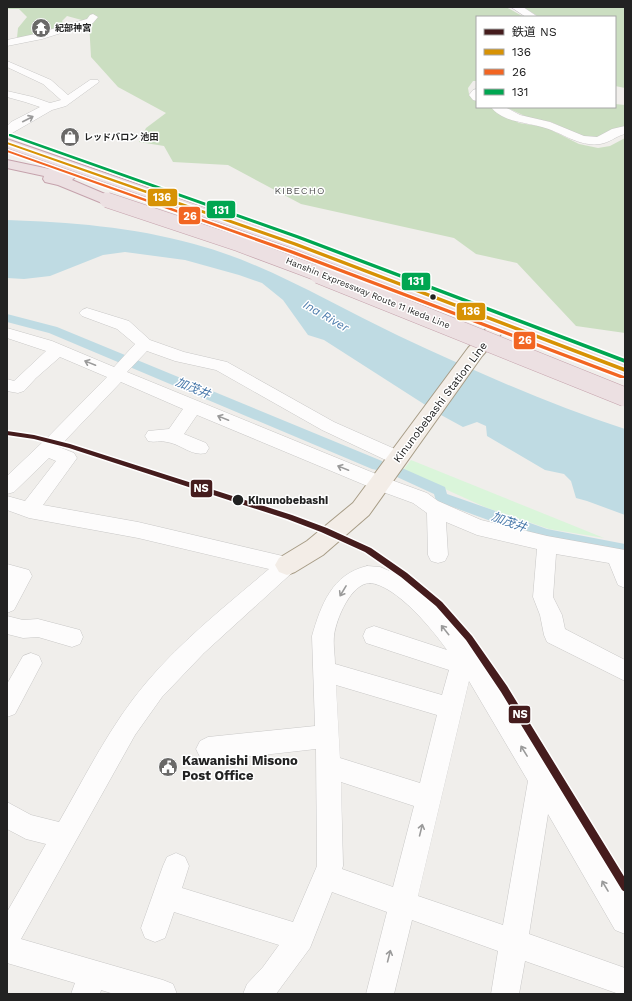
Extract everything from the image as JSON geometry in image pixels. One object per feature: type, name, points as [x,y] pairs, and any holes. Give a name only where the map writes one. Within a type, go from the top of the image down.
[{"type":"highway","points":[[7,143],[295,244],[625,370]]},
{"type":"highway","points":[[7,160],[30,164],[55,174]]},
{"type":"highway","points":[[7,164],[55,174]]},
{"type":"highway","points":[[7,170],[62,182],[107,200]]},
{"type":"highway","points":[[7,174],[107,200]]},
{"type":"highway","name":"Hanshin Expressway Route 11 Ikeda Line","points":[[55,174],[118,191],[278,247],[625,385]]},
{"type":"highway","name":"Hanshin Expressway Route 11 Ikeda Line","points":[[107,200],[208,232],[322,274],[625,397]]},
{"type":"main road","name":"Kinunobebashi Station Line","points":[[287,565],[315,548],[361,509],[475,352],[502,322]]},
{"type":"street","points":[[516,7],[530,16]]},
{"type":"street","points":[[7,43],[29,40],[90,21],[93,17]]},
{"type":"street","points":[[7,64],[47,81],[67,100]]},
{"type":"street","points":[[7,94],[29,99],[49,106],[55,106],[94,82]]},
{"type":"street","points":[[7,132],[15,125],[49,106]]},
{"type":"street","points":[[499,108],[516,118],[546,124],[576,138],[584,140],[599,141],[616,132],[625,130]]},
{"type":"street","points":[[87,313],[123,325],[144,344],[181,357],[221,366],[394,464],[420,498],[436,508],[478,527],[547,544],[621,557],[625,579]]},
{"type":"street","points":[[7,333],[58,350],[194,406],[394,464]]},
{"type":"street","points":[[7,487],[118,375],[120,370],[144,344]]},
{"type":"street","points":[[7,385],[18,387],[30,374],[58,350]]},
{"type":"street","points":[[173,437],[194,406]]},
{"type":"street","points":[[154,436],[168,435],[200,448]]},
{"type":"street","points":[[29,510],[68,458],[45,449]]},
{"type":"street","points":[[7,504],[29,510],[138,530],[287,565]]},
{"type":"street","points":[[436,508],[438,555]]},
{"type":"street","points":[[547,544],[543,597],[551,616],[555,635],[625,671]]},
{"type":"street","points":[[7,938],[127,727],[154,690],[196,646],[287,565]]},
{"type":"street","points":[[7,574],[22,576],[7,604]]},
{"type":"street","points":[[257,994],[273,977],[300,938],[330,866],[330,812],[323,636],[327,620],[344,589],[352,578],[365,574],[381,576],[428,610],[541,779],[625,920]]},
{"type":"street","points":[[7,625],[23,629],[38,628],[72,636]]},
{"type":"street","points":[[374,636],[462,659]]},
{"type":"street","points":[[380,994],[462,659]]},
{"type":"street","points":[[7,706],[31,663]]},
{"type":"street","points":[[324,671],[450,708]]},
{"type":"street","points":[[208,748],[327,736]]},
{"type":"street","points":[[328,766],[429,798]]},
{"type":"street","points":[[504,994],[541,779]]},
{"type":"street","points":[[7,815],[26,826],[64,836]]},
{"type":"street","points":[[155,928],[176,866]]},
{"type":"street","points":[[326,877],[625,982]]},
{"type":"street","points":[[166,896],[300,938]]},
{"type":"street","points":[[7,949],[90,984],[163,994]]},
{"type":"green space","points":[[7,7],[506,7],[522,16],[476,16],[476,81],[473,81],[468,88],[469,94],[476,98],[476,108],[492,108],[519,123],[545,127],[579,144],[598,148],[610,146],[625,138],[625,333],[576,326],[517,263],[476,254],[454,238],[301,204],[228,165],[173,162],[164,146],[139,142],[146,128],[166,113],[118,87],[91,57],[89,22],[67,16],[62,21],[68,29],[28,40],[17,38],[18,28],[27,17],[19,9],[7,9]]},
{"type":"green space","points":[[523,7],[625,7],[625,88],[616,86],[616,16],[537,16]]},
{"type":"green space","points":[[616,104],[625,105],[625,128],[601,137],[587,138],[551,122],[527,117],[507,108],[616,108]]},
{"type":"green space","points":[[411,460],[604,538],[549,529],[487,508],[403,470]]},
{"type":"water","name":"Ina River","points":[[7,220],[54,222],[124,229],[171,238],[221,252],[273,273],[374,324],[482,374],[567,409],[625,429],[625,515],[576,498],[571,481],[564,474],[545,470],[487,436],[486,426],[477,422],[463,427],[441,415],[324,340],[308,335],[283,300],[262,283],[185,260],[125,252],[103,255],[50,276],[24,279],[7,278]]},
{"type":"waterway","name":"加茂井","points":[[7,318],[53,330],[377,465]]},
{"type":"waterway","name":"加茂井","points":[[402,473],[440,491],[441,497],[546,535],[625,550]]},
{"type":"rail line","name":"NS","points":[[7,433],[34,437],[70,446],[289,517],[324,530],[368,550],[404,575],[439,604],[469,638],[504,689],[625,887]]},
{"type":"transit line","name":"131","points":[[10,135],[298,237],[625,361]]},
{"type":"transit line","name":"136","points":[[7,143],[295,244],[625,370]]},
{"type":"transit line","name":"26","points":[[7,151],[292,252],[622,377]]},
{"type":"place","name":"紀部神宮","points":[[41,28]]},
{"type":"place","name":"レッドバロン 池田","points":[[70,137]]},
{"type":"place","name":"Kinunobebashi","points":[[238,500]]},
{"type":"place","name":"Kawanishi Misono Post Office","points":[[168,767]]},
{"type":"district","name":"KIBECHO","points":[[300,190]]}]
